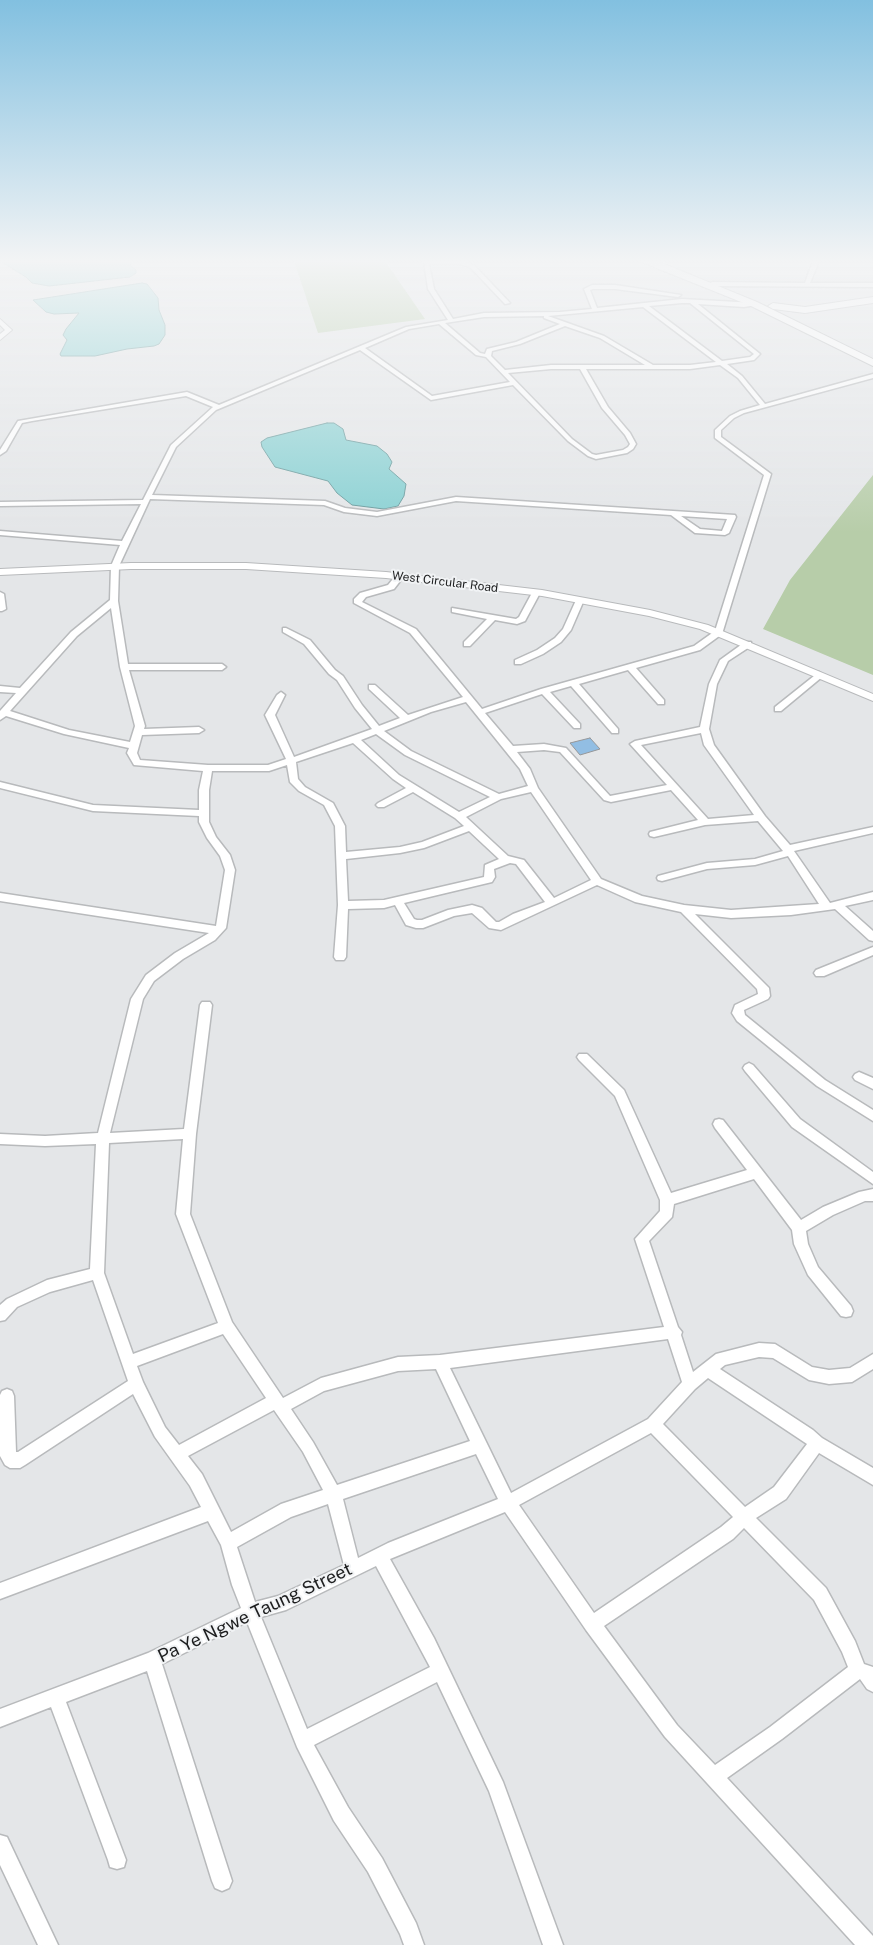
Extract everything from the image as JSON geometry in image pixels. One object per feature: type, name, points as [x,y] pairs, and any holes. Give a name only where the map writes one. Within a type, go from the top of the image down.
[{"type":"highway","points":[[851,352],[873,363]]},
{"type":"street","points":[[349,352],[214,409],[173,446],[124,543],[115,566],[114,601],[124,667],[140,726],[132,753],[137,763],[208,768],[260,769],[276,766],[356,739],[406,718],[469,698]]},
{"type":"street","points":[[367,352],[431,398],[514,383]]},
{"type":"street","points":[[475,352],[488,356],[570,440],[590,455],[596,457],[624,452],[631,448],[633,444],[628,434],[605,408],[582,367]]},
{"type":"street","points":[[488,356],[489,352]]},
{"type":"street","points":[[627,352],[652,367]]},
{"type":"street","points":[[708,352],[740,377],[763,405]]},
{"type":"street","points":[[503,372],[551,367],[690,367],[752,359],[757,354],[754,352]]},
{"type":"street","points":[[480,712],[544,691],[696,648],[719,632],[768,474],[725,444],[718,438],[717,434],[724,423],[742,412],[871,374]]},
{"type":"street","points":[[0,453],[4,450],[20,422],[32,419],[187,394],[219,407]]},
{"type":"street","points":[[0,504],[146,499],[325,504],[344,510],[377,514],[456,499],[732,517],[725,532],[698,531],[674,514]]},
{"type":"street","points":[[0,533],[124,543]]},
{"type":"street","name":"West Circular Road","points":[[0,572],[115,566],[246,566],[400,576],[536,592],[650,613],[719,632],[873,698]]},
{"type":"street","points":[[400,576],[391,587],[363,595],[358,599],[358,603],[413,631],[510,748],[525,769],[533,788],[597,881],[639,900],[684,909],[731,914],[791,912],[832,906],[873,896]]},
{"type":"street","points":[[455,610],[517,622],[522,619],[536,592]]},
{"type":"street","points":[[0,594],[2,608]]},
{"type":"street","points":[[518,662],[540,652],[558,640],[567,630],[580,600]]},
{"type":"street","points":[[114,601],[74,634],[2,714],[67,732],[134,746]]},
{"type":"street","points":[[467,644],[493,617]]},
{"type":"street","points":[[286,630],[307,642],[332,672],[340,678],[358,706],[378,731],[415,757],[498,797]]},
{"type":"street","points":[[748,644],[724,660],[712,684],[704,729],[709,745],[761,818],[832,906],[873,937]]},
{"type":"street","points":[[124,667],[222,667]]},
{"type":"street","points":[[630,667],[660,702]]},
{"type":"street","points":[[778,709],[819,675]]},
{"type":"street","points":[[573,683],[615,731]]},
{"type":"street","points":[[372,687],[406,718]]},
{"type":"street","points":[[0,689],[20,692]]},
{"type":"street","points":[[544,691],[577,726]]},
{"type":"street","points":[[281,695],[271,710],[270,715],[291,761],[291,774],[297,785],[324,800],[333,811],[340,826],[342,856],[340,957]]},
{"type":"street","points":[[704,729],[635,744],[705,822]]},
{"type":"street","points":[[138,732],[199,730]]},
{"type":"street","points":[[356,739],[396,777],[458,816],[507,860]]},
{"type":"street","points":[[510,748],[526,749],[544,746],[563,750],[607,798],[611,799],[674,788]]},
{"type":"street","points":[[208,768],[203,813],[204,822],[212,838],[225,855],[230,870],[221,928],[211,937],[179,956],[150,978],[137,999],[104,1137],[97,1273],[136,1384],[160,1432],[196,1480],[228,1543],[240,1585],[303,1740],[319,1774],[375,1865],[409,1930],[414,1945]]},
{"type":"street","points":[[0,785],[93,808],[203,813]]},
{"type":"street","points":[[380,805],[413,788]]},
{"type":"street","points":[[458,816],[498,797],[533,788]]},
{"type":"street","points":[[654,834],[705,822],[761,818]]},
{"type":"street","points":[[342,856],[424,845],[470,827]]},
{"type":"street","points":[[662,878],[707,866],[755,862],[789,851],[872,830]]},
{"type":"street","points":[[342,905],[384,904],[488,880],[490,877],[489,867],[507,860],[520,862],[552,903]]},
{"type":"street","points":[[398,901],[410,922],[416,924],[423,924],[452,913],[472,909],[478,911],[496,926],[501,926],[597,881]]},
{"type":"street","points":[[0,898],[217,930]]},
{"type":"street","points":[[684,909],[763,988],[764,996],[739,1008],[738,1014],[741,1018],[821,1083],[873,1116]]},
{"type":"street","points":[[820,973],[873,952]]},
{"type":"street","points":[[206,1005],[190,1134],[183,1214],[226,1326],[308,1447],[333,1493],[353,1568]]},
{"type":"street","points":[[583,1057],[620,1093],[667,1200],[667,1213],[642,1239],[690,1384]]},
{"type":"street","points":[[749,1068],[796,1123],[873,1180]]},
{"type":"street","points":[[859,1077],[873,1084]]},
{"type":"street","points":[[719,1124],[799,1228],[802,1244],[813,1271],[846,1311]]},
{"type":"street","points":[[0,1139],[45,1141],[190,1134]]},
{"type":"street","points":[[667,1200],[756,1173]]},
{"type":"street","points":[[799,1228],[828,1211],[864,1196],[873,1195]]},
{"type":"street","points":[[0,1315],[12,1303],[47,1286],[97,1273]]},
{"type":"street","points":[[129,1362],[226,1326]]},
{"type":"street","points":[[177,1454],[279,1403],[321,1385],[398,1364],[440,1362],[674,1332]]},
{"type":"street","name":"Pa Ye Ngwe Taung Street","points":[[0,1718],[152,1660],[252,1611],[280,1604],[379,1556],[508,1503],[653,1424],[690,1384],[721,1360],[759,1350],[775,1351],[809,1373],[829,1377],[852,1375],[873,1361]]},
{"type":"street","points":[[440,1362],[508,1503],[592,1624],[671,1731],[768,1834],[868,1945]]},
{"type":"street","points":[[708,1370],[808,1435],[817,1443],[873,1477]]},
{"type":"street","points":[[7,1396],[8,1456],[10,1460],[20,1460],[136,1384]]},
{"type":"street","points":[[653,1424],[820,1594],[858,1670],[868,1674],[873,1683]]},
{"type":"street","points":[[592,1624],[727,1533],[744,1516],[780,1493],[817,1443]]},
{"type":"street","points":[[228,1543],[287,1510],[480,1445]]},
{"type":"street","points":[[0,1592],[212,1511]]},
{"type":"street","points":[[379,1556],[428,1644],[497,1788],[553,1945]]},
{"type":"street","points":[[152,1660],[222,1881]]},
{"type":"street","points":[[713,1777],[858,1670]]},
{"type":"street","points":[[303,1740],[441,1671]]},
{"type":"street","points":[[55,1696],[117,1860]]},
{"type":"street","points":[[0,1844],[48,1945]]},
{"type":"green space","points":[[873,475],[873,675],[763,629],[790,580]]},
{"type":"water","points":[[61,352],[114,352],[95,356],[61,356]]},
{"type":"water","points":[[327,423],[334,423],[343,429],[346,440],[377,446],[387,454],[392,462],[389,469],[406,484],[404,496],[398,506],[384,509],[352,505],[337,493],[328,481],[275,467],[262,447],[261,442],[267,438]]},
{"type":"building","points":[[590,738],[600,749],[580,755],[570,743]]}]
